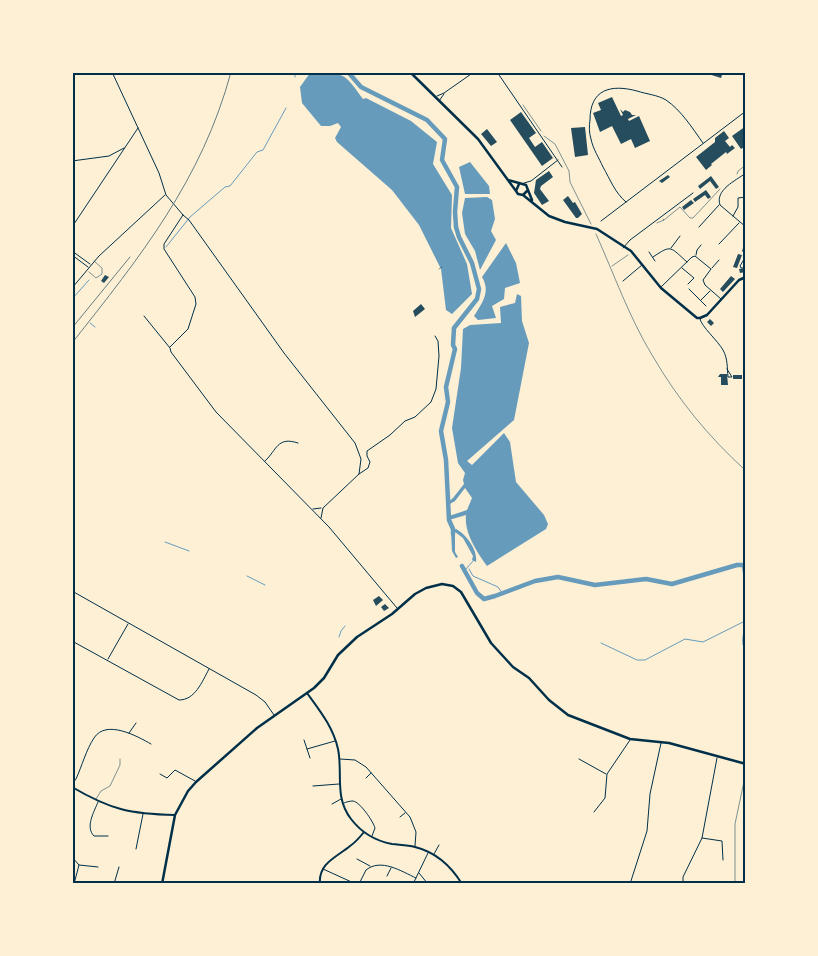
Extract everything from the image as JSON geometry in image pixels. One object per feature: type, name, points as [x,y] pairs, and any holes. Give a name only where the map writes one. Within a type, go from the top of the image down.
[{"type":"main road","points":[[410,72],[478,139],[518,194],[533,202],[549,216],[597,230],[632,252],[661,288],[694,316],[700,318],[707,315],[740,280],[746,277]]},
{"type":"main road","points":[[508,180],[519,184],[524,183],[533,202]]},
{"type":"main road","points":[[516,190],[519,184]]},
{"type":"main road","points":[[523,195],[528,189]]},
{"type":"main road","points":[[162,884],[175,815],[188,791],[196,782],[274,715],[307,693],[324,678],[338,655],[357,637],[415,594],[430,586],[446,584],[456,587],[465,597],[491,643],[507,661],[529,678],[561,710],[586,723],[630,739],[661,742],[746,764]]},
{"type":"street","points":[[112,72],[159,173],[166,195],[189,220],[284,353],[355,443],[361,459],[359,474]]},
{"type":"street","points":[[435,98],[474,72]]},
{"type":"street","points":[[497,72],[562,167]]},
{"type":"street","points":[[626,202],[613,184],[590,138],[590,110],[595,98],[602,92],[608,88],[621,88],[667,100],[680,113],[703,144]]},
{"type":"street","points":[[439,102],[444,93]]},
{"type":"street","points":[[601,221],[746,111]]},
{"type":"street","points":[[72,227],[138,128]]},
{"type":"street","points":[[72,161],[115,153],[125,148]]},
{"type":"street","points":[[115,153],[118,159]]},
{"type":"street","points":[[524,183],[531,181],[558,160]]},
{"type":"street","points":[[746,173],[720,193],[718,198],[720,205],[746,228]]},
{"type":"street","points":[[528,189],[531,181]]},
{"type":"street","points":[[623,248],[630,240],[693,193]]},
{"type":"street","points":[[72,288],[94,261],[166,195]]},
{"type":"street","points":[[732,216],[737,210],[738,198],[746,197]]},
{"type":"street","points":[[699,227],[720,205]]},
{"type":"street","points":[[170,348],[188,329],[196,301],[194,294],[164,249],[164,245],[183,215]]},
{"type":"street","points":[[719,244],[740,222]]},
{"type":"street","points":[[653,258],[666,248],[671,248],[680,236]]},
{"type":"street","points":[[661,288],[692,256],[695,256],[701,245]]},
{"type":"street","points":[[671,248],[687,262]]},
{"type":"street","points":[[72,251],[91,265]]},
{"type":"street","points":[[648,252],[656,261]]},
{"type":"street","points":[[72,255],[89,267]]},
{"type":"street","points":[[695,256],[711,268]]},
{"type":"street","points":[[746,256],[740,266],[740,268],[746,268]]},
{"type":"street","points":[[719,260],[703,280],[722,300]]},
{"type":"street","points":[[623,281],[643,265]]},
{"type":"street","points":[[681,267],[694,278],[688,284]]},
{"type":"street","points":[[689,290],[706,306]]},
{"type":"street","points":[[700,300],[711,290]]},
{"type":"street","points":[[144,316],[170,348],[210,405],[320,518],[398,608]]},
{"type":"street","points":[[700,318],[701,323],[712,334],[724,352],[727,369]]},
{"type":"street","points":[[320,518],[323,508],[359,474],[368,469],[370,461],[367,451],[432,402],[436,390],[439,356],[438,341],[435,336]]},
{"type":"street","points":[[264,462],[280,443],[288,441],[298,443]]},
{"type":"street","points":[[312,510],[323,508]]},
{"type":"street","points":[[72,591],[262,699],[274,715]]},
{"type":"street","points":[[107,661],[129,623]]},
{"type":"street","points":[[72,641],[179,700],[187,699],[194,694],[210,669]]},
{"type":"street","points":[[307,693],[326,719],[336,740],[339,759],[338,784],[341,799],[350,818],[364,832],[371,836],[392,844],[414,847],[429,852],[451,869],[462,884]]},
{"type":"street","points":[[128,734],[136,723]]},
{"type":"street","points":[[152,744],[113,729],[102,731],[92,740],[72,786],[97,800],[126,811],[143,814],[175,815]]},
{"type":"street","points":[[594,812],[605,798],[607,774],[630,739]]},
{"type":"street","points":[[304,740],[310,758]]},
{"type":"street","points":[[307,749],[336,740]]},
{"type":"street","points":[[630,884],[646,831],[650,794],[661,742]]},
{"type":"street","points":[[683,884],[683,877],[702,838],[717,758]]},
{"type":"street","points":[[339,759],[356,760],[365,765],[406,812],[413,821],[416,830],[414,847]]},
{"type":"street","points":[[579,759],[607,774]]},
{"type":"street","points":[[160,774],[167,778],[175,770],[196,782]]},
{"type":"street","points":[[366,778],[372,773]]},
{"type":"street","points":[[313,786],[338,784]]},
{"type":"street","points":[[332,804],[341,799]]},
{"type":"street","points":[[97,800],[90,831],[96,836],[108,836]]},
{"type":"street","points":[[343,804],[352,801],[356,802],[372,820],[375,828],[371,836]]},
{"type":"street","points":[[400,817],[406,812]]},
{"type":"street","points":[[136,849],[143,814]]},
{"type":"street","points":[[320,884],[322,869],[354,843],[364,832]]},
{"type":"street","points":[[702,838],[722,841],[722,860]]},
{"type":"street","points":[[434,855],[439,845]]},
{"type":"street","points":[[413,884],[429,852]]},
{"type":"street","points":[[72,857],[78,865],[74,884]]},
{"type":"street","points":[[357,859],[368,863],[370,866]]},
{"type":"street","points":[[78,865],[98,866]]},
{"type":"street","points":[[322,869],[358,884],[363,873],[370,866],[381,865],[391,867],[416,878]]},
{"type":"street","points":[[114,884],[119,867]]},
{"type":"street","points":[[387,876],[391,867]]},
{"type":"street","points":[[418,873],[423,876],[428,884]]},
{"type":"lane","points":[[87,270],[95,278],[101,276],[103,270],[94,261]]},
{"type":"lane","points":[[97,800],[101,791],[110,786],[120,765],[120,759]]},
{"type":"lane","points":[[735,882],[736,824],[746,772]]},
{"type":"path","points":[[546,138],[555,144],[570,171],[570,182],[592,225]]},
{"type":"path","points":[[737,176],[738,171],[746,165]]},
{"type":"path","points":[[654,225],[664,220],[680,207],[692,218],[724,186]]},
{"type":"path","points":[[596,234],[642,336],[669,383],[703,428],[746,471]]},
{"type":"path","points":[[611,267],[631,253]]},
{"type":"water","points":[[310,73],[330,73],[346,78],[363,99],[366,98],[411,121],[437,142],[433,164],[452,195],[451,228],[467,264],[472,294],[452,314],[446,310],[441,269],[419,225],[392,190],[337,142],[335,138],[341,127],[338,123],[330,126],[321,126],[302,103],[300,87]]},
{"type":"water","points":[[470,162],[489,186],[490,194],[465,194],[459,167]]},
{"type":"water","points":[[487,197],[492,200],[495,219],[491,231],[496,240],[480,270],[475,251],[465,234],[462,213],[465,198]]},
{"type":"water","points":[[506,243],[516,263],[520,283],[505,288],[504,299],[492,306],[496,318],[478,320],[474,316],[486,293],[485,282],[482,277]]},
{"type":"water","points":[[517,294],[521,296],[522,321],[529,343],[514,420],[467,461],[472,465],[504,433],[510,442],[516,482],[544,515],[548,524],[546,529],[487,566],[469,535],[466,515],[449,520],[449,516],[467,510],[472,498],[465,488],[455,501],[448,505],[448,502],[464,484],[465,473],[458,463],[452,428],[461,368],[463,329],[470,325],[501,323],[500,307],[515,303]]},
{"type":"water","points":[[456,529],[470,543],[475,552],[476,562],[472,560],[473,556],[463,538],[455,532],[455,552],[458,557],[456,558],[452,551],[451,531]]},
{"type":"building","points":[[702,72],[723,72],[721,78]]},
{"type":"building","points":[[612,97],[621,116],[623,115],[620,109],[623,112],[625,110],[632,115],[636,115],[628,119],[629,121],[639,116],[650,141],[635,148],[631,139],[621,144],[612,126],[600,132],[593,113],[601,110],[598,103]]},
{"type":"building","points":[[521,112],[536,133],[529,138],[535,147],[542,142],[553,158],[542,166],[510,120]]},
{"type":"building","points":[[746,126],[746,146],[741,149],[732,136]]},
{"type":"building","points":[[585,127],[588,155],[575,157],[571,128]]},
{"type":"building","points":[[487,129],[497,142],[491,146],[481,134]]},
{"type":"building","points":[[724,131],[729,138],[725,141],[730,147],[732,145],[735,148],[727,154],[726,152],[706,170],[696,157],[715,142],[715,138]]},
{"type":"building","points":[[549,171],[553,177],[541,186],[540,189],[549,201],[542,205],[534,193],[536,180]]},
{"type":"building","points":[[668,175],[670,177],[662,183],[659,181]]},
{"type":"building","points":[[711,176],[719,187],[716,189],[710,181],[700,189],[698,186]]},
{"type":"building","points":[[706,190],[711,197],[708,199],[705,195],[695,202],[693,199]]},
{"type":"building","points":[[568,196],[573,203],[575,202],[582,214],[578,218],[576,218],[563,200]]},
{"type":"building","points":[[691,200],[694,203],[684,210],[682,207]]},
{"type":"building","points":[[745,242],[746,253],[745,254],[742,251]]},
{"type":"building","points":[[738,254],[742,255],[737,268],[733,267]]},
{"type":"building","points":[[746,268],[746,272],[740,273],[739,269]]},
{"type":"building","points":[[105,275],[109,277],[104,283],[101,281]]},
{"type":"building","points":[[731,276],[735,279],[723,292],[720,289]]},
{"type":"building","points":[[421,304],[425,309],[415,317],[413,311]]},
{"type":"building","points":[[710,319],[714,323],[711,326],[707,322]]},
{"type":"building","points":[[720,374],[727,374],[728,385],[721,385],[721,377],[718,377]]},
{"type":"building","points":[[733,375],[742,375],[742,379],[733,379]]},
{"type":"building","points":[[379,596],[383,600],[376,606],[373,600]]},
{"type":"building","points":[[385,604],[389,608],[384,611],[381,607]]},
{"type":"waterway","points":[[295,72],[295,77]]},
{"type":"waterway","points":[[348,72],[361,87],[427,120],[445,139],[442,160],[457,187],[456,227],[472,263],[479,289],[477,299],[454,328],[453,345],[455,349],[446,387],[448,402],[441,431],[446,460],[449,520],[453,534]]},
{"type":"waterway","points":[[166,247],[190,217],[225,187],[230,186],[257,152],[263,150],[286,108]]},
{"type":"waterway","points":[[72,299],[89,280]]},
{"type":"waterway","points":[[90,323],[95,327]]},
{"type":"waterway","points":[[165,542],[189,551]]},
{"type":"waterway","points":[[465,570],[474,560]]},
{"type":"waterway","points":[[462,566],[477,593],[484,599],[535,581],[558,577],[595,585],[646,579],[672,584],[737,565],[746,565]]},
{"type":"waterway","points":[[742,565],[746,603],[743,645],[746,646]]},
{"type":"waterway","points":[[469,569],[473,576],[498,587],[502,593]]},
{"type":"waterway","points":[[247,576],[265,585]]},
{"type":"waterway","points":[[601,643],[637,660],[645,660],[685,639],[703,642],[745,621]]},
{"type":"waterway","points":[[339,637],[345,626]]},
{"type":"railway","points":[[72,343],[145,248],[186,183],[219,111],[231,72]]},
{"type":"railway","points":[[72,328],[130,257]]}]
